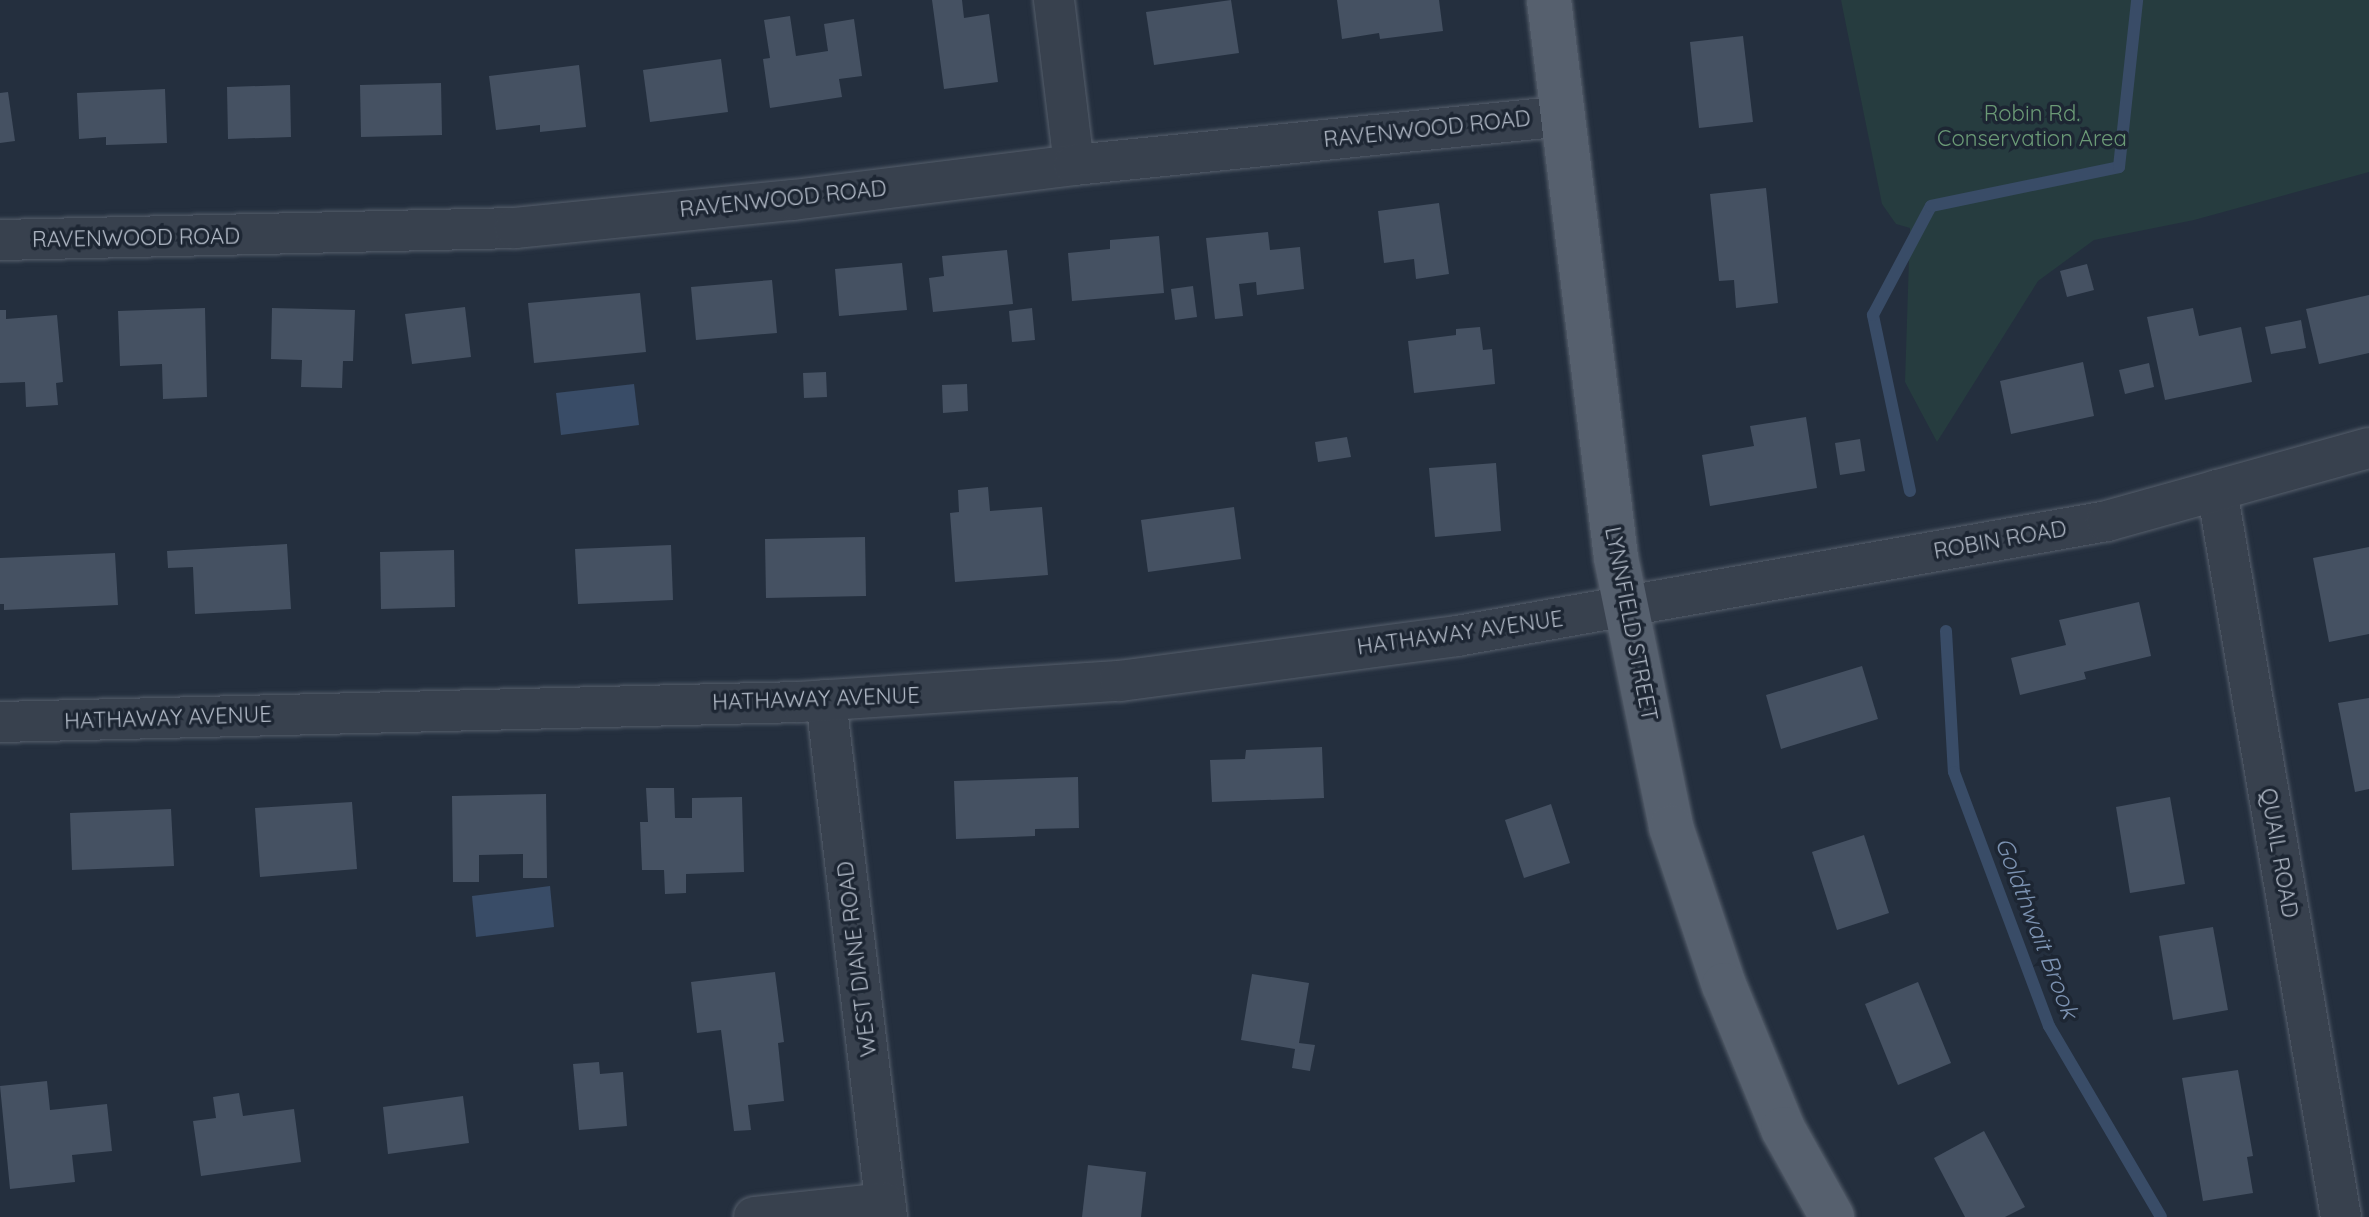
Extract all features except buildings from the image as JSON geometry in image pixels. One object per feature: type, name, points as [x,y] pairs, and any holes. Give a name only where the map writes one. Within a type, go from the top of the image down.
[{"type":"main road","name":"LYNNFIELD STREET","points":[[1549,0],[1616,558],[1671,827],[1724,985],[1783,1129],[1832,1217]]},
{"type":"street","points":[[1054,0],[1074,165]]},
{"type":"street","name":"RAVENWOOD ROAD","points":[[0,240],[515,228],[793,200],[1074,165],[1563,116]]},
{"type":"street","name":"ROBIN ROAD","points":[[1626,608],[2107,521],[2369,448]]},
{"type":"street","name":"QUAIL ROAD","points":[[2217,490],[2341,1217]]},
{"type":"street","name":"HATHAWAY AVENUE","points":[[0,722],[826,700],[1120,681],[1457,636],[1626,608]]},
{"type":"street","name":"WEST DIANE ROAD","points":[[826,700],[886,1210]]},
{"type":"street","points":[[754,1217],[886,1210]]},
{"type":"green space","name":"Robin Rd. Conservation Area","points":[[1841,0],[2369,0],[2369,172],[2194,220],[2094,240],[2038,281],[1937,442],[1905,382],[1910,228],[1896,224],[1882,204]]},
{"type":"water","points":[[634,384],[639,425],[561,435],[556,393]]},
{"type":"water","points":[[550,886],[554,927],[476,937],[472,896]]},
{"type":"waterway","name":"Goldthwait Brook","points":[[1910,491],[1873,315],[1931,206],[2119,167],[2137,0]]},
{"type":"waterway","name":"Goldthwait Brook","points":[[1946,631],[1954,772],[2049,1026],[2161,1217]]}]
